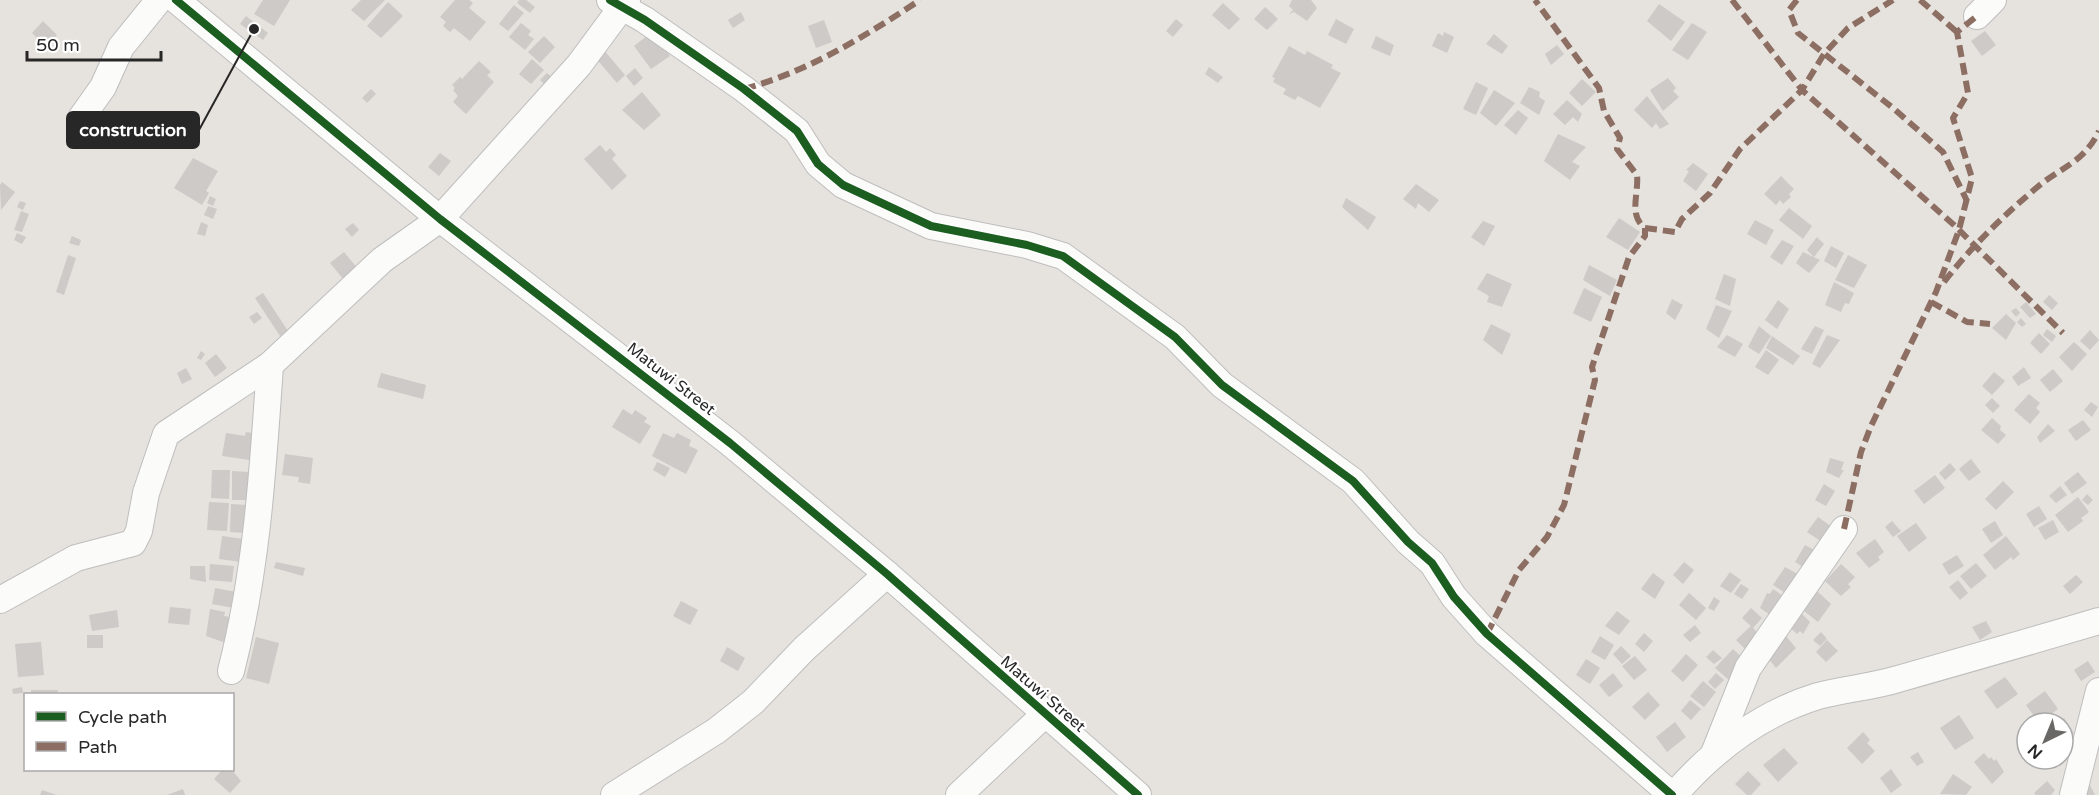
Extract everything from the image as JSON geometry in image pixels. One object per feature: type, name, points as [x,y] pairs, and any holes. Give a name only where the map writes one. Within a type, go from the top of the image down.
[{"type":"street","points":[[81,118],[103,87],[121,47],[159,0]]},
{"type":"street","name":"Matuwi Street","points":[[176,0],[440,219],[730,443],[887,574],[1138,795]]},
{"type":"street","points":[[0,600],[76,558],[133,543],[140,531],[146,494],[166,434],[270,365],[382,260],[440,219],[579,65],[619,3],[797,131],[818,164],[843,185],[931,226],[1027,244],[1063,256],[1175,337],[1222,385],[1353,481],[1408,542],[1432,563],[1454,597],[1487,634],[1673,795],[1737,734],[1777,712],[1818,696],[1894,681],[2099,621]]},
{"type":"street","points":[[231,671],[247,612],[253,568],[270,365]]},
{"type":"street","points":[[1713,756],[1748,668],[1844,529]]},
{"type":"street","points":[[614,795],[716,731],[753,702],[804,649],[887,574]]},
{"type":"street","points":[[2073,795],[2098,701]]},
{"type":"street","points":[[959,795],[1045,714]]},
{"type":"building","points":[[263,0],[290,0],[274,26],[254,14]]},
{"type":"building","points":[[361,0],[385,0],[364,21],[351,10]]},
{"type":"building","points":[[455,0],[469,0],[473,3],[469,8],[486,22],[470,41],[454,28],[450,32],[443,26],[446,22],[440,17]]},
{"type":"building","points":[[519,0],[526,0],[535,7],[530,13],[517,3]]},
{"type":"building","points":[[1292,0],[1311,0],[1317,8],[1307,21],[1294,12],[1289,14],[1293,10],[1289,6]]},
{"type":"building","points":[[388,2],[403,16],[381,38],[367,26]]},
{"type":"building","points":[[1223,3],[1240,19],[1229,30],[1212,15]]},
{"type":"building","points":[[1659,4],[1685,22],[1671,41],[1647,21]]},
{"type":"building","points":[[514,5],[524,13],[508,31],[499,24]]},
{"type":"building","points":[[1265,7],[1278,19],[1267,30],[1254,19]]},
{"type":"building","points":[[741,12],[745,20],[733,28],[728,20]]},
{"type":"building","points":[[246,16],[268,33],[263,40],[240,24]]},
{"type":"building","points":[[1176,19],[1183,25],[1173,37],[1166,31]]},
{"type":"building","points":[[1336,19],[1354,29],[1346,44],[1328,35]]},
{"type":"building","points":[[824,20],[832,42],[816,48],[808,26]]},
{"type":"building","points":[[43,21],[57,35],[47,47],[32,33]]},
{"type":"building","points":[[521,23],[531,31],[528,35],[534,39],[525,50],[509,37]]},
{"type":"building","points":[[1692,23],[1707,32],[1688,60],[1672,50]]},
{"type":"building","points":[[1985,31],[1996,45],[1982,56],[1971,41]]},
{"type":"building","points":[[652,32],[670,56],[651,69],[634,46]]},
{"type":"building","points":[[1444,32],[1454,37],[1447,53],[1432,46],[1438,33],[1443,36]]},
{"type":"building","points":[[1494,34],[1508,46],[1502,54],[1486,44]]},
{"type":"building","points":[[544,36],[555,47],[540,63],[528,52]]},
{"type":"building","points":[[1376,36],[1394,45],[1390,56],[1371,48]]},
{"type":"building","points":[[1557,45],[1564,54],[1551,65],[1545,54]]},
{"type":"building","points":[[1289,46],[1305,55],[1307,51],[1333,65],[1331,68],[1341,73],[1320,108],[1298,96],[1295,100],[1283,94],[1286,89],[1273,82],[1275,78],[1272,77]]},
{"type":"building","points":[[603,49],[625,75],[617,83],[594,56]]},
{"type":"building","points":[[532,59],[544,70],[531,84],[519,74]]},
{"type":"building","points":[[479,61],[491,72],[487,75],[494,82],[466,114],[453,102],[458,96],[452,85],[460,77],[462,79]]},
{"type":"building","points":[[1209,67],[1223,77],[1218,83],[1205,74]]},
{"type":"building","points":[[635,68],[643,78],[634,86],[626,76]]},
{"type":"building","points":[[547,73],[555,80],[548,88],[540,80]]},
{"type":"building","points":[[1668,78],[1676,88],[1673,91],[1679,97],[1663,111],[1650,90]]},
{"type":"building","points":[[1582,79],[1596,92],[1582,106],[1569,93]]},
{"type":"building","points":[[1476,82],[1488,88],[1476,115],[1463,109]]},
{"type":"building","points":[[1529,87],[1540,92],[1539,97],[1545,101],[1539,115],[1520,103]]},
{"type":"building","points":[[371,89],[376,94],[367,103],[362,98]]},
{"type":"building","points":[[1494,90],[1515,103],[1496,126],[1480,113]]},
{"type":"building","points":[[642,92],[661,115],[644,130],[622,110]]},
{"type":"building","points":[[1647,96],[1669,124],[1660,129],[1656,123],[1652,128],[1634,110]]},
{"type":"building","points":[[1567,100],[1582,114],[1578,122],[1573,117],[1565,125],[1553,114]]},
{"type":"building","points":[[1518,110],[1528,118],[1516,135],[1504,125]]},
{"type":"building","points":[[1558,134],[1586,147],[1572,162],[1580,166],[1570,180],[1544,161]]},
{"type":"building","points":[[600,145],[606,152],[610,148],[616,155],[612,159],[627,176],[612,190],[584,159]]},
{"type":"building","points":[[440,153],[451,161],[439,176],[428,167]]},
{"type":"building","points":[[193,158],[218,171],[206,191],[209,193],[202,205],[174,188]]},
{"type":"building","points":[[1693,163],[1708,174],[1696,191],[1683,181],[1689,171],[1686,170]]},
{"type":"building","points":[[1781,176],[1794,189],[1789,194],[1791,197],[1783,204],[1780,200],[1776,205],[1764,194]]},
{"type":"building","points":[[2,182],[15,192],[1,210],[0,185]]},
{"type":"building","points":[[1416,184],[1439,200],[1429,212],[1418,203],[1416,209],[1403,199]]},
{"type":"building","points":[[210,196],[216,199],[213,206],[207,203]]},
{"type":"building","points":[[1346,198],[1376,217],[1368,230],[1342,207]]},
{"type":"building","points":[[20,201],[26,203],[23,210],[17,207]]},
{"type":"building","points":[[208,206],[217,209],[213,219],[204,215]]},
{"type":"building","points":[[1789,208],[1812,226],[1803,239],[1779,220]]},
{"type":"building","points":[[21,211],[29,214],[22,232],[14,230]]},
{"type":"building","points":[[1619,218],[1640,232],[1628,250],[1606,237]]},
{"type":"building","points":[[1755,220],[1774,230],[1766,245],[1747,234]]},
{"type":"building","points":[[1483,221],[1495,226],[1484,246],[1471,237]]},
{"type":"building","points":[[201,222],[208,225],[205,236],[197,234]]},
{"type":"building","points":[[353,223],[359,230],[352,237],[345,229]]},
{"type":"building","points":[[17,233],[26,237],[22,244],[14,240]]},
{"type":"building","points":[[72,236],[81,240],[79,246],[69,243]]},
{"type":"building","points":[[1817,237],[1824,244],[1814,257],[1807,250]]},
{"type":"building","points":[[1782,240],[1794,246],[1782,265],[1770,257]]},
{"type":"building","points":[[1831,246],[1844,253],[1836,268],[1824,261]]},
{"type":"building","points":[[344,252],[358,269],[344,280],[330,263]]},
{"type":"building","points":[[1803,252],[1820,260],[1809,273],[1796,263]]},
{"type":"building","points":[[68,255],[76,258],[64,295],[56,292]]},
{"type":"building","points":[[1848,255],[1867,265],[1854,288],[1835,280]]},
{"type":"building","points":[[1589,265],[1617,280],[1610,296],[1583,280]]},
{"type":"building","points":[[1487,273],[1512,284],[1502,307],[1487,302],[1489,296],[1477,289]]},
{"type":"building","points":[[1724,274],[1736,279],[1730,306],[1715,299]]},
{"type":"building","points":[[1834,282],[1854,293],[1849,304],[1845,303],[1841,312],[1825,305]]},
{"type":"building","points":[[1584,288],[1602,297],[1591,322],[1573,313]]},
{"type":"building","points":[[263,293],[288,331],[280,336],[255,298]]},
{"type":"building","points":[[2049,295],[2058,303],[2052,310],[2043,302]]},
{"type":"building","points":[[1672,299],[1683,305],[1675,320],[1666,313]]},
{"type":"building","points":[[1778,300],[1789,309],[1777,329],[1765,320]]},
{"type":"building","points":[[2026,302],[2036,314],[2030,318],[2020,307]]},
{"type":"building","points":[[1716,305],[1732,311],[1719,338],[1706,329]]},
{"type":"building","points":[[2016,308],[2020,313],[2016,317],[2011,311]]},
{"type":"building","points":[[257,312],[262,318],[254,324],[249,317]]},
{"type":"building","points":[[2006,314],[2016,323],[2006,340],[1992,328]]},
{"type":"building","points":[[2021,318],[2026,324],[2022,327],[2017,322]]},
{"type":"building","points":[[1491,324],[1511,334],[1502,355],[1483,340]]},
{"type":"building","points":[[1759,326],[1771,336],[1759,354],[1748,347]]},
{"type":"building","points":[[1815,326],[1824,330],[1812,354],[1801,349]]},
{"type":"building","points":[[2047,329],[2056,336],[2052,342],[2043,335]]},
{"type":"building","points":[[2090,330],[2099,340],[2090,350],[2080,341]]},
{"type":"building","points":[[2039,333],[2050,344],[2041,354],[2030,343]]},
{"type":"building","points":[[1727,335],[1743,344],[1735,357],[1717,347]]},
{"type":"building","points":[[1827,335],[1840,340],[1820,368],[1812,364]]},
{"type":"building","points":[[1772,336],[1800,356],[1793,365],[1766,348]]},
{"type":"building","points":[[2074,342],[2087,354],[2072,371],[2059,357]]},
{"type":"building","points":[[1766,350],[1779,360],[1768,375],[1755,367]]},
{"type":"building","points":[[201,351],[205,354],[201,360],[197,358]]},
{"type":"building","points":[[216,354],[227,368],[215,377],[205,363]]},
{"type":"building","points":[[2024,367],[2031,378],[2018,386],[2012,377]]},
{"type":"building","points":[[186,368],[192,379],[182,384],[177,373]]},
{"type":"building","points":[[2053,369],[2063,381],[2050,392],[2040,380]]},
{"type":"building","points":[[1994,372],[2005,381],[1992,395],[1982,386]]},
{"type":"building","points":[[381,373],[426,385],[423,399],[377,387]]},
{"type":"building","points":[[2029,394],[2040,403],[2036,408],[2040,412],[2030,424],[2014,410]]},
{"type":"building","points":[[1992,398],[2000,406],[1993,413],[1985,405]]},
{"type":"building","points":[[2091,402],[2098,407],[2092,417],[2084,410]]},
{"type":"building","points":[[623,409],[632,415],[635,410],[647,418],[644,422],[651,426],[640,444],[612,427]]},
{"type":"building","points":[[1992,418],[2001,426],[2000,430],[2006,435],[1998,444],[1981,430]]},
{"type":"building","points":[[2083,420],[2091,430],[2076,441],[2068,430]]},
{"type":"building","points":[[2048,424],[2055,431],[2040,443],[2037,437]]},
{"type":"building","points":[[246,432],[260,434],[256,461],[222,456],[226,433],[245,436]]},
{"type":"building","points":[[663,433],[674,438],[677,433],[691,440],[689,446],[698,450],[686,474],[652,456]]},
{"type":"building","points":[[285,454],[313,458],[310,484],[298,482],[299,477],[282,475]]},
{"type":"building","points":[[1830,458],[1844,462],[1841,470],[1844,470],[1839,478],[1826,472]]},
{"type":"building","points":[[1971,459],[1981,472],[1969,481],[1959,469]]},
{"type":"building","points":[[657,462],[670,468],[665,477],[653,470]]},
{"type":"building","points":[[1950,463],[1956,470],[1945,480],[1939,473]]},
{"type":"building","points":[[212,470],[230,470],[229,499],[211,498]]},
{"type":"building","points":[[232,471],[249,472],[249,500],[232,500]]},
{"type":"building","points":[[2078,472],[2087,483],[2072,494],[2064,483]]},
{"type":"building","points":[[1935,475],[1945,488],[1924,504],[1914,491]]},
{"type":"building","points":[[2003,481],[2014,492],[1996,510],[1985,499]]},
{"type":"building","points":[[1824,484],[1835,491],[1826,506],[1815,500]]},
{"type":"building","points":[[2060,486],[2067,495],[2056,503],[2049,496]]},
{"type":"building","points":[[2087,494],[2093,500],[2088,505],[2082,500]]},
{"type":"building","points":[[2078,497],[2089,512],[2081,518],[2083,521],[2068,532],[2055,515]]},
{"type":"building","points":[[209,502],[229,503],[227,531],[207,530]]},
{"type":"building","points":[[231,504],[248,505],[245,533],[230,532]]},
{"type":"building","points":[[2039,506],[2047,519],[2034,527],[2026,514]]},
{"type":"building","points":[[1818,517],[1832,527],[1822,542],[1807,532]]},
{"type":"building","points":[[2053,520],[2059,532],[2045,540],[2038,528]]},
{"type":"building","points":[[1892,521],[1901,531],[1893,537],[1885,527]]},
{"type":"building","points":[[1995,521],[2003,535],[1991,543],[1982,529]]},
{"type":"building","points":[[1916,523],[1927,538],[1909,552],[1897,536]]},
{"type":"building","points":[[222,536],[244,539],[242,562],[219,559]]},
{"type":"building","points":[[2006,536],[2020,554],[2013,560],[2011,557],[1995,570],[1983,555]]},
{"type":"building","points":[[1875,539],[1884,552],[1878,557],[1880,560],[1869,568],[1856,553]]},
{"type":"building","points":[[1805,545],[1818,552],[1808,570],[1795,562]]},
{"type":"building","points":[[1957,555],[1964,566],[1949,575],[1942,564]]},
{"type":"building","points":[[276,562],[305,568],[303,576],[274,568]]},
{"type":"building","points":[[1684,562],[1694,570],[1683,584],[1673,575]]},
{"type":"building","points":[[1976,563],[1987,576],[1971,589],[1960,576]]},
{"type":"building","points":[[210,564],[234,566],[232,582],[209,580]]},
{"type":"building","points":[[1841,564],[1855,577],[1848,584],[1851,587],[1841,596],[1825,581]]},
{"type":"building","points":[[190,566],[205,566],[206,582],[190,579]]},
{"type":"building","points":[[1785,567],[1803,577],[1790,596],[1773,585]]},
{"type":"building","points":[[1730,572],[1741,580],[1731,593],[1720,586]]},
{"type":"building","points":[[1653,573],[1665,582],[1655,599],[1641,589]]},
{"type":"building","points":[[2076,575],[2083,582],[2070,594],[2063,586]]},
{"type":"building","points":[[1958,580],[1968,593],[1960,600],[1949,587]]},
{"type":"building","points":[[1741,584],[1749,589],[1742,599],[1734,594]]},
{"type":"building","points":[[215,588],[242,593],[239,609],[212,604]]},
{"type":"building","points":[[1773,589],[1789,600],[1776,619],[1760,608],[1767,593],[1770,594]]},
{"type":"building","points":[[1816,590],[1831,604],[1818,622],[1799,607]]},
{"type":"building","points":[[1689,593],[1706,608],[1696,620],[1679,605]]},
{"type":"building","points":[[1714,597],[1720,601],[1714,611],[1708,608]]},
{"type":"building","points":[[681,601],[698,610],[690,625],[673,616]]},
{"type":"building","points":[[170,607],[191,609],[189,625],[168,623]]},
{"type":"building","points":[[1751,608],[1762,618],[1753,628],[1763,638],[1748,652],[1736,640],[1751,626],[1742,618]]},
{"type":"building","points":[[210,609],[225,612],[224,616],[236,618],[226,643],[206,636]]},
{"type":"building","points":[[117,610],[119,627],[92,631],[89,615]]},
{"type":"building","points":[[1617,611],[1630,621],[1619,635],[1605,626]]},
{"type":"building","points":[[1799,611],[1810,622],[1803,634],[1800,631],[1797,634],[1786,624]]},
{"type":"building","points":[[1986,621],[1992,632],[1980,640],[1972,627]]},
{"type":"building","points":[[1695,625],[1701,633],[1690,642],[1683,635]]},
{"type":"building","points":[[1821,632],[1827,639],[1820,646],[1813,640]]},
{"type":"building","points":[[1644,633],[1653,641],[1644,652],[1635,644]]},
{"type":"building","points":[[87,635],[103,635],[103,648],[87,648]]},
{"type":"building","points":[[1785,635],[1796,648],[1776,668],[1764,653]]},
{"type":"building","points":[[1600,636],[1614,645],[1605,660],[1591,652]]},
{"type":"building","points":[[256,637],[279,643],[269,684],[246,678]]},
{"type":"building","points":[[1827,640],[1838,651],[1826,662],[1816,652]]},
{"type":"building","points":[[41,642],[44,675],[18,677],[15,644]]},
{"type":"building","points":[[1621,646],[1631,656],[1622,664],[1613,654]]},
{"type":"building","points":[[727,647],[745,658],[738,671],[720,661]]},
{"type":"building","points":[[1733,649],[1746,661],[1729,680],[1715,668]]},
{"type":"building","points":[[1713,650],[1722,658],[1714,664],[1706,657]]},
{"type":"building","points":[[1686,654],[1698,665],[1683,682],[1671,671]]},
{"type":"building","points":[[1635,656],[1647,670],[1634,680],[1622,666]]},
{"type":"building","points":[[1586,659],[1600,668],[1590,684],[1576,675]]},
{"type":"building","points":[[2088,661],[2095,672],[2081,681],[2074,670]]},
{"type":"building","points":[[1613,673],[1623,686],[1609,697],[1599,685]]},
{"type":"building","points":[[1716,673],[1724,680],[1715,689],[1708,682]]},
{"type":"building","points":[[2005,677],[2018,694],[1997,709],[1984,691]]},
{"type":"building","points":[[1703,681],[1716,692],[1704,707],[1690,696]]},
{"type":"building","points":[[22,687],[23,693],[13,694],[12,689]]},
{"type":"building","points":[[31,690],[58,690],[58,693],[31,693]]},
{"type":"building","points":[[2045,691],[2058,709],[2030,711],[2026,705]]},
{"type":"building","points":[[1648,692],[1660,705],[1645,720],[1632,707]]},
{"type":"building","points":[[1690,700],[1701,709],[1691,720],[1681,711]]},
{"type":"building","points":[[1959,715],[1974,738],[1955,750],[1940,728]]},
{"type":"building","points":[[1675,722],[1686,737],[1667,752],[1656,737]]},
{"type":"building","points":[[1863,732],[1870,740],[1867,743],[1875,751],[1862,764],[1847,748]]},
{"type":"building","points":[[1784,748],[1798,763],[1778,782],[1763,765]]},
{"type":"building","points":[[1918,752],[1924,762],[1917,766],[1910,757]]},
{"type":"building","points":[[1984,753],[1989,759],[1991,757],[1994,761],[1996,759],[2004,772],[1992,784],[1974,762]]},
{"type":"building","points":[[1891,769],[1902,785],[1891,793],[1880,778]]},
{"type":"building","points":[[221,771],[233,771],[241,781],[230,793],[214,779]]},
{"type":"building","points":[[1748,771],[1761,784],[1751,795],[1747,795],[1735,784]]},
{"type":"building","points":[[1953,774],[1972,787],[1966,795],[1940,794]]},
{"type":"building","points":[[2047,781],[2055,790],[2051,795],[2036,795],[2034,793]]},
{"type":"building","points":[[2090,785],[2095,795],[2082,795],[2080,790]]},
{"type":"building","points":[[183,789],[185,795],[167,795]]},
{"type":"building","points":[[42,790],[57,795],[40,795]]},
{"type":"marked path","points":[[744,89],[791,73],[835,52],[920,0]]},
{"type":"marked path","points":[[1487,634],[1519,570],[1547,537],[1564,505],[1595,380],[1592,367],[1629,257],[1645,236],[1645,228],[1637,217],[1635,204],[1637,175],[1617,149],[1620,138],[1604,111],[1599,88],[1535,0]]},
{"type":"marked path","points":[[1732,0],[1802,90],[1954,225],[2063,333]]},
{"type":"marked path","points":[[1797,0],[1789,10],[1798,33],[1893,108],[1943,152],[1967,201]]},
{"type":"marked path","points":[[1645,228],[1675,232],[1682,219],[1710,193],[1740,149],[1802,90],[1824,54],[1848,28],[1893,0]]},
{"type":"marked path","points":[[1920,0],[1957,32]]},
{"type":"marked path","points":[[1844,529],[1861,452],[1871,426],[1936,292],[1959,230],[1972,178],[1953,118],[1968,93],[1957,32],[1977,16]]},
{"type":"marked path","points":[[1944,282],[1998,222],[2044,182],[2086,151],[2099,131]]},
{"type":"marked path","points":[[1931,302],[1967,322],[1990,324]]},
{"type":"cycle path","points":[[176,0],[440,219],[730,443],[887,574],[1138,795]]},
{"type":"cycle path","points":[[610,0],[645,20],[744,89],[797,131],[818,164],[843,185],[931,226],[1027,245],[1063,256],[1175,337],[1222,385],[1353,481],[1408,542],[1432,563],[1454,597],[1487,634],[1672,795]]},
{"type":"place","name":"construction","points":[[254,29]]}]
